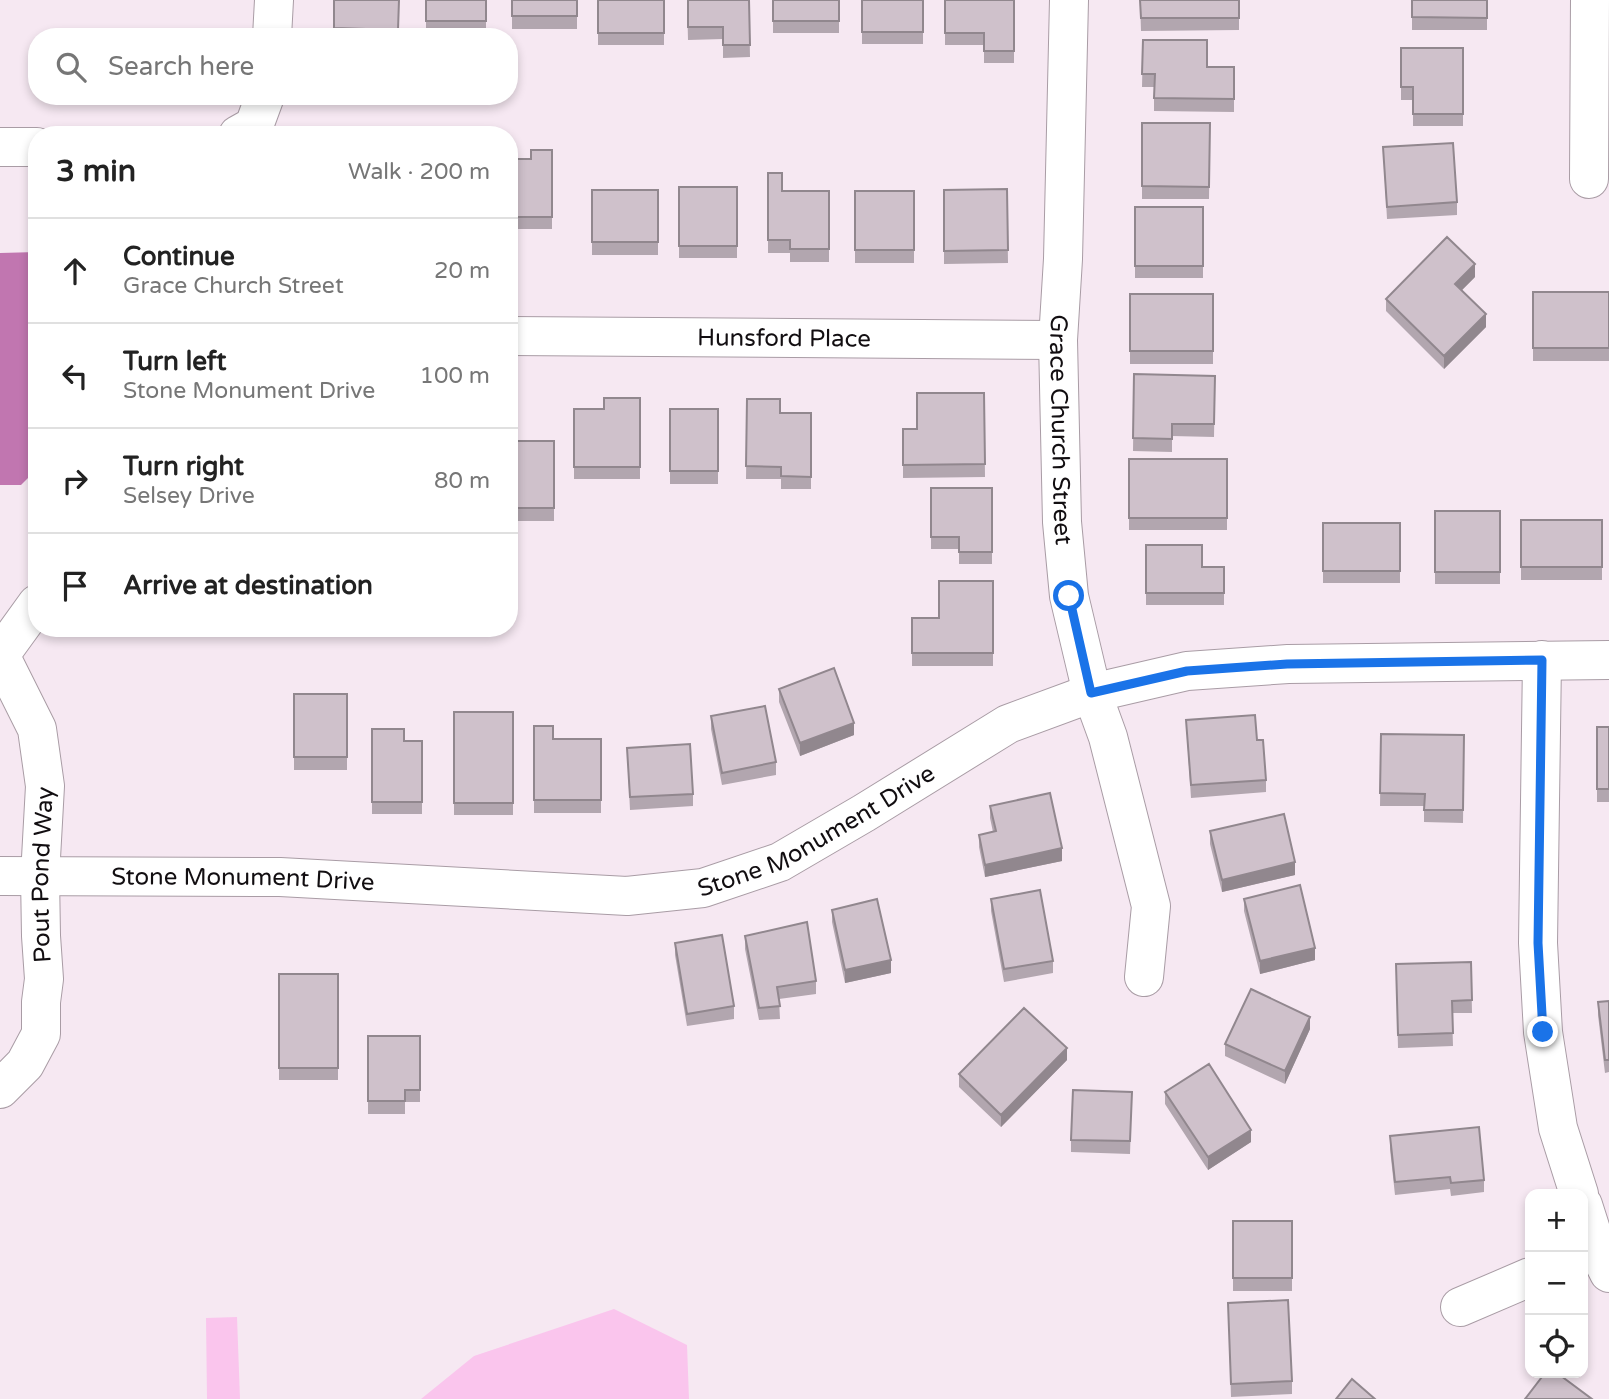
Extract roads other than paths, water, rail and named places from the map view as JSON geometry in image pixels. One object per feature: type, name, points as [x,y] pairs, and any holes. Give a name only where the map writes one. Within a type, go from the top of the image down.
[{"type":"street","points":[[272,28],[274,0]]},
{"type":"street","name":"Grace Church Street","points":[[1069,0],[1063,260],[1058,340],[1062,522],[1069,596],[1091,693],[1108,737],[1151,906],[1144,977]]},
{"type":"street","points":[[1589,179],[1590,0]]},
{"type":"street","points":[[254,126],[262,105]]},
{"type":"street","points":[[0,147],[28,147]]},
{"type":"street","name":"Hunsford Place","points":[[518,336],[1058,340]]},
{"type":"street","name":"Pout Pond Way","points":[[0,1089],[24,1064],[41,1034],[44,979],[40,876],[45,786],[37,729],[0,655],[28,616]]},
{"type":"street","points":[[1542,660],[1538,943],[1543,1032],[1558,1128],[1577,1189]]},
{"type":"street","name":"Stone Monument Drive","points":[[0,876],[280,877],[627,896],[703,888],[780,862],[1008,724],[1091,693],[1187,671],[1275,664],[1609,660]]},
{"type":"street","points":[[1588,1226],[1596,1259]]},
{"type":"street","points":[[1460,1307],[1525,1279]]}]
